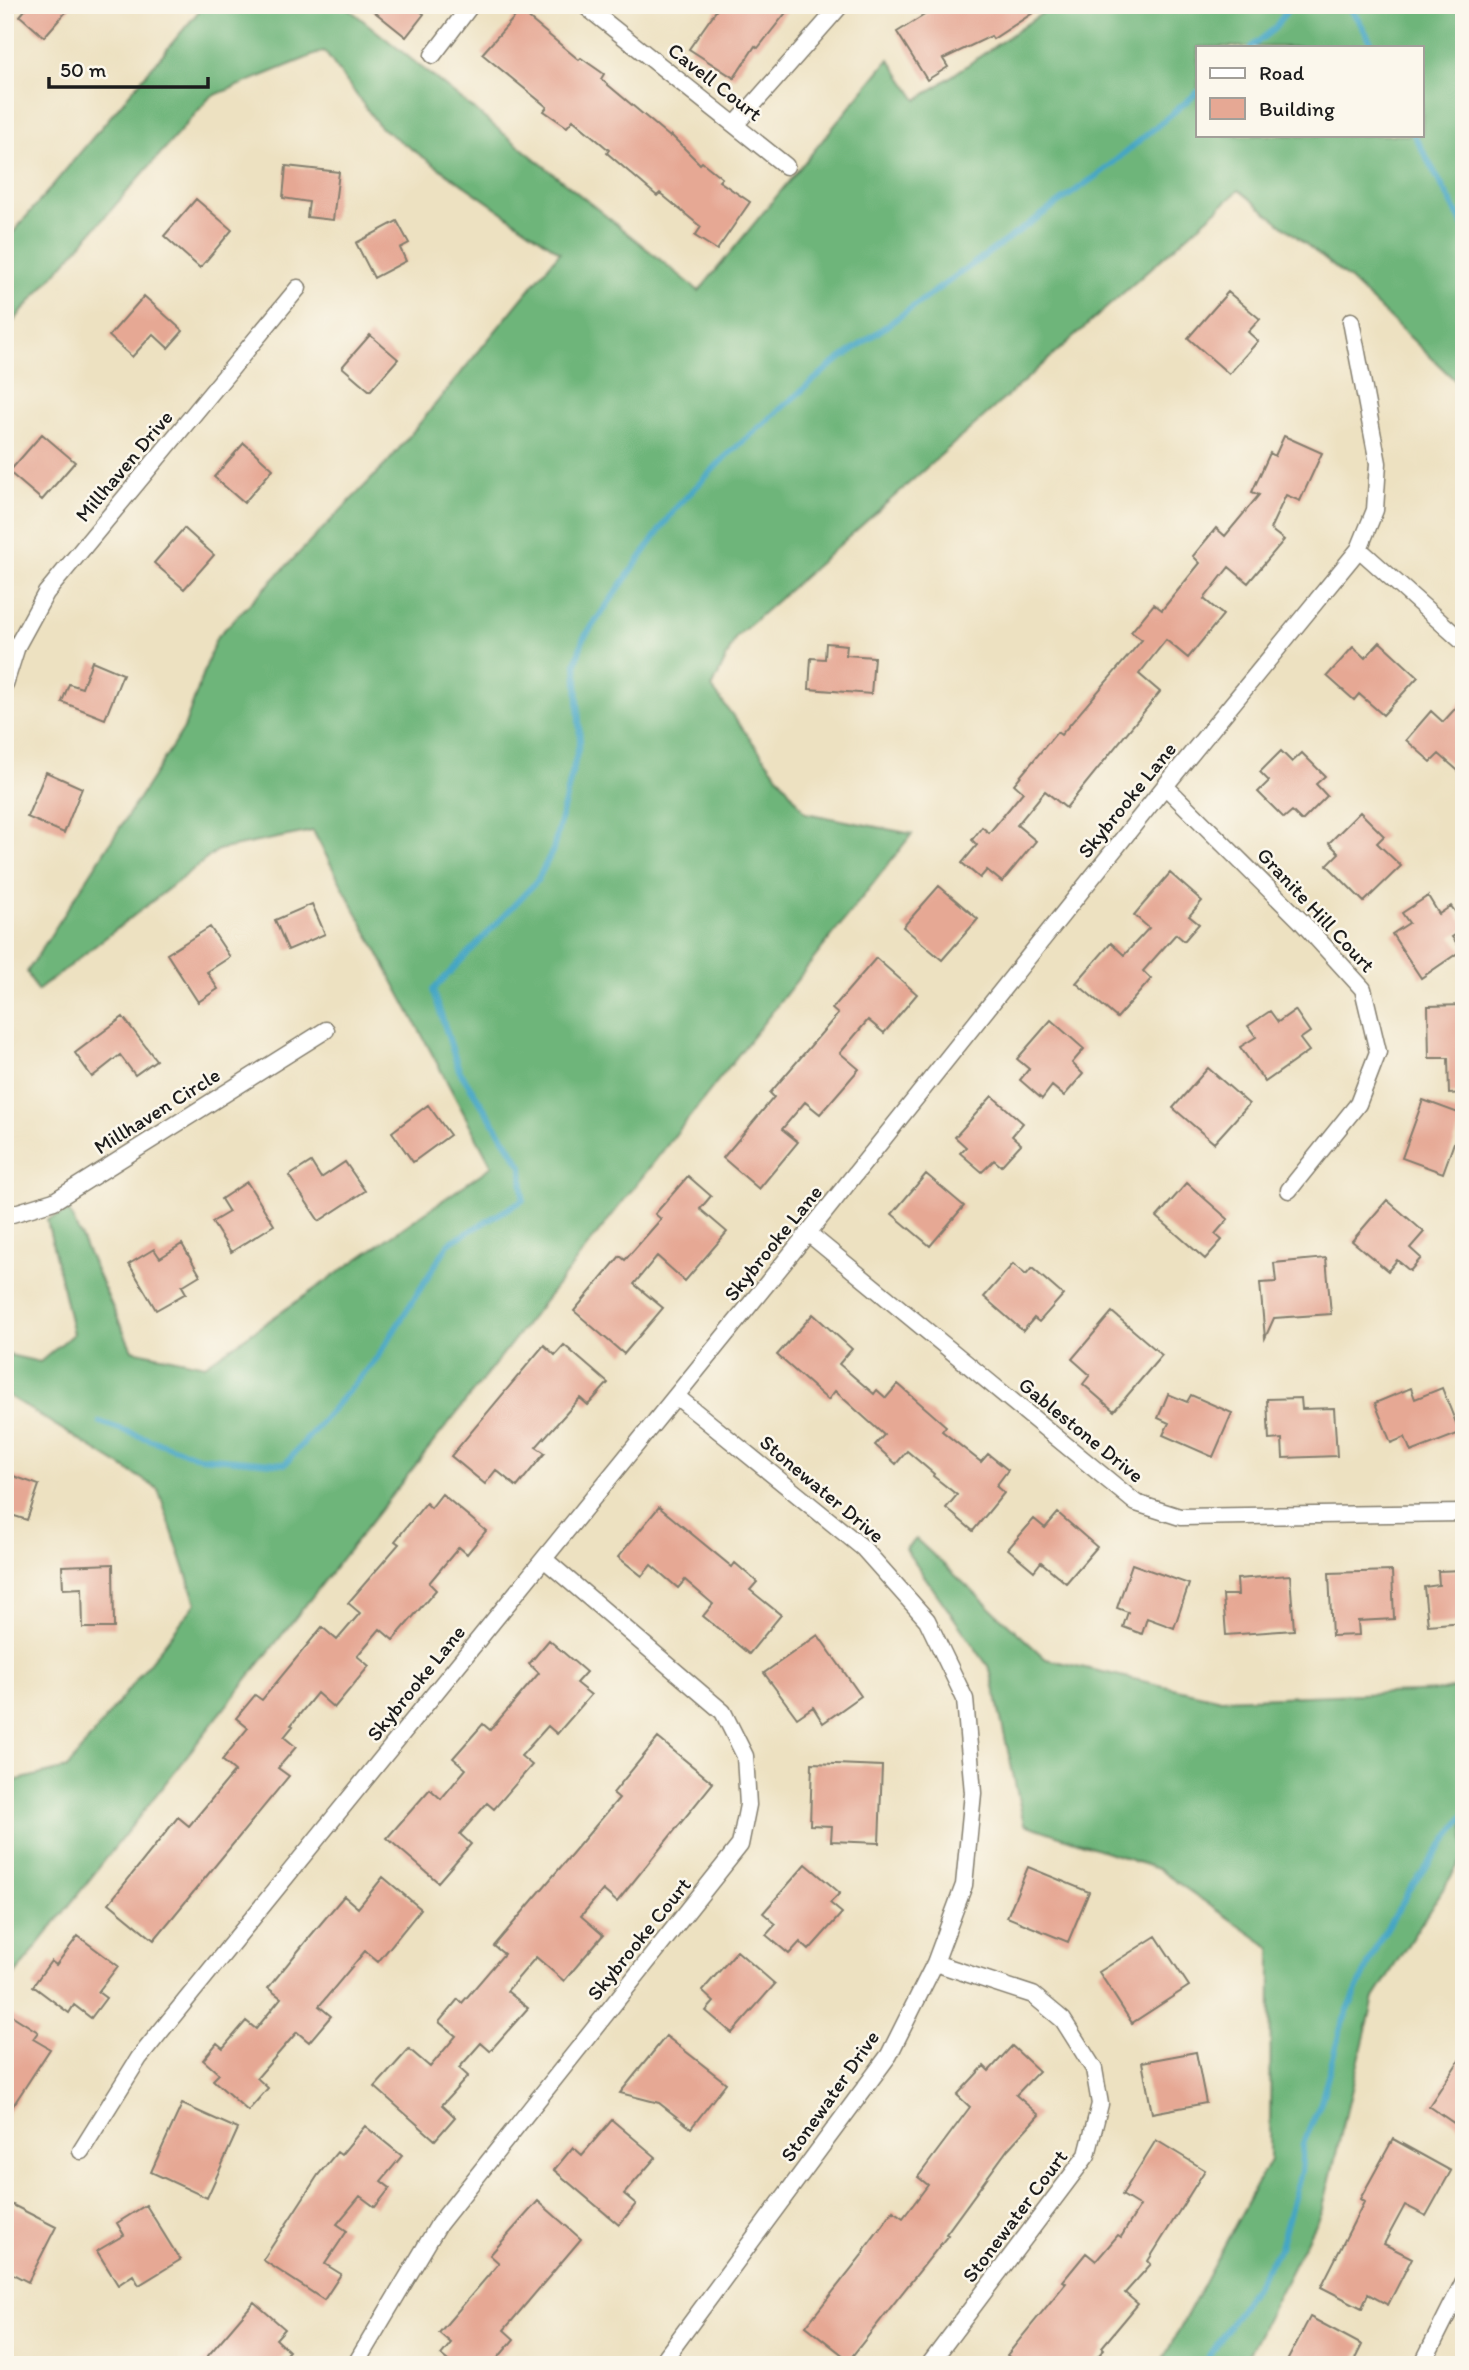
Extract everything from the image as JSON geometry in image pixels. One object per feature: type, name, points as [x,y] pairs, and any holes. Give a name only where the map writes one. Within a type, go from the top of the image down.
[{"type":"street","points":[[433,55],[471,5]]},
{"type":"street","name":"Cavell Court","points":[[584,5],[786,166]]},
{"type":"street","points":[[735,125],[841,5]]},
{"type":"street","name":"Millhaven Drive","points":[[5,684],[17,646],[46,593],[298,288]]},
{"type":"street","name":"Skybrooke Lane","points":[[81,2151],[139,2058],[808,1233],[1165,786],[1359,550],[1375,510],[1378,463],[1350,321]]},
{"type":"street","points":[[1359,550],[1464,643]]},
{"type":"street","name":"Granite Hill Court","points":[[1165,786],[1301,921],[1363,989],[1378,1052],[1358,1104],[1290,1190]]},
{"type":"street","name":"Millhaven Circle","points":[[5,1214],[54,1201],[326,1030]]},
{"type":"street","name":"Gablestone Drive","points":[[808,1233],[1136,1503],[1180,1517],[1464,1513]]},
{"type":"street","name":"Stonewater Drive","points":[[660,2365],[889,2055],[935,1963],[964,1885],[973,1793],[965,1699],[927,1620],[863,1548],[676,1396]]},
{"type":"street","name":"Skybrooke Court","points":[[355,2365],[439,2224],[740,1845],[748,1805],[745,1756],[723,1712],[544,1559]]},
{"type":"street","name":"Stonewater Court","points":[[929,2365],[1087,2155],[1100,2104],[1094,2069],[1063,2020],[1033,1994],[935,1963]]},
{"type":"street","points":[[1422,2365],[1464,2281]]},
{"type":"green space","points":[[204,5],[344,5],[699,291],[889,59],[917,100],[1054,5],[1464,5],[1464,389],[1349,279],[1239,190],[736,637],[712,688],[806,813],[912,834],[5,1987],[5,1783],[67,1768],[196,1603],[158,1489],[5,1394],[5,1354],[40,1362],[73,1334],[47,1220],[69,1211],[132,1350],[205,1365],[492,1166],[313,831],[218,850],[37,991],[27,972],[184,728],[216,638],[388,462],[560,252],[380,127],[324,51],[210,97],[5,331],[5,242]]},
{"type":"green space","points":[[916,1539],[1046,1659],[1221,1699],[1442,1691],[1464,1686],[1464,1856],[1374,1998],[1323,2208],[1243,2365],[1160,2365],[1270,2160],[1271,1948],[1158,1869],[1024,1824],[990,1669],[905,1549]]},
{"type":"building","points":[[29,5],[72,5],[44,37],[20,16]]},
{"type":"building","points":[[366,5],[412,5],[424,14],[406,37]]},
{"type":"building","points":[[720,5],[792,5],[758,48],[755,46],[734,78],[689,49]]},
{"type":"building","points":[[928,5],[1045,5],[993,39],[991,36],[943,59],[948,67],[927,80],[897,32],[931,11]]},
{"type":"building","points":[[520,11],[579,60],[581,58],[604,74],[601,79],[670,137],[671,135],[700,164],[702,162],[722,178],[719,181],[750,202],[717,250],[695,236],[701,227],[660,193],[657,196],[607,153],[609,150],[573,120],[567,127],[544,111],[547,107],[482,54]]},
{"type":"building","points":[[286,166],[339,172],[333,220],[307,217],[309,202],[283,198]]},
{"type":"building","points":[[196,199],[232,230],[200,268],[164,236]]},
{"type":"building","points":[[397,221],[409,243],[400,248],[406,261],[374,278],[356,243]]},
{"type":"building","points":[[1228,292],[1260,319],[1248,332],[1258,341],[1229,374],[1188,338]]},
{"type":"building","points":[[144,296],[183,331],[168,348],[153,334],[132,357],[109,336]]},
{"type":"building","points":[[370,335],[398,359],[370,391],[342,367]]},
{"type":"building","points":[[42,434],[75,462],[42,500],[9,472]]},
{"type":"building","points":[[1284,436],[1322,453],[1300,501],[1286,495],[1270,529],[1284,540],[1248,583],[1229,567],[1204,599],[1223,615],[1188,658],[1166,640],[1139,674],[1160,692],[1066,808],[1045,791],[1017,825],[1036,841],[1002,882],[987,870],[980,878],[962,863],[977,845],[972,840],[982,827],[989,833],[1023,792],[1014,784],[1057,732],[1061,735],[1142,640],[1131,632],[1154,604],[1162,610],[1200,563],[1193,556],[1216,528],[1225,536],[1259,495],[1252,492],[1270,453],[1275,456]]},
{"type":"building","points":[[244,443],[273,469],[244,503],[214,477]]},
{"type":"building","points":[[184,528],[214,555],[184,589],[154,563]]},
{"type":"building","points":[[1380,642],[1418,677],[1383,715],[1359,694],[1354,700],[1327,676],[1353,647],[1365,658]]},
{"type":"building","points":[[826,643],[847,645],[846,655],[874,657],[871,694],[809,689],[811,658],[825,659]]},
{"type":"building","points":[[92,661],[123,674],[105,719],[62,702],[69,684],[82,688]]},
{"type":"building","points":[[1464,699],[1464,776],[1439,754],[1431,762],[1406,740],[1431,711],[1443,722]]},
{"type":"building","points":[[1281,751],[1292,762],[1302,753],[1325,776],[1316,784],[1327,796],[1302,821],[1292,811],[1284,818],[1258,792],[1269,781],[1260,772]]},
{"type":"building","points":[[46,772],[82,788],[64,833],[27,817]]},
{"type":"building","points":[[1360,812],[1384,836],[1377,843],[1401,866],[1364,902],[1327,865],[1339,853],[1329,843]]},
{"type":"building","points":[[1170,873],[1202,901],[1189,916],[1199,924],[1184,941],[1176,934],[1143,971],[1151,979],[1117,1018],[1076,983],[1111,943],[1124,955],[1149,928],[1134,915]]},
{"type":"building","points":[[939,886],[978,919],[942,960],[903,927]]},
{"type":"building","points":[[1428,896],[1439,914],[1451,906],[1464,924],[1464,929],[1452,937],[1462,950],[1421,978],[1392,934],[1409,923],[1402,913]]},
{"type":"building","points":[[312,904],[325,934],[288,950],[275,920]]},
{"type":"building","points":[[210,927],[230,957],[207,972],[218,989],[198,1002],[167,954]]},
{"type":"building","points":[[876,958],[917,994],[884,1033],[868,1020],[840,1053],[859,1069],[820,1114],[805,1102],[782,1129],[798,1142],[759,1189],[723,1158],[774,1097],[770,1093],[838,1014],[832,1009]]},
{"type":"building","points":[[1464,1005],[1464,1093],[1449,1094],[1448,1058],[1429,1058],[1428,1006]]},
{"type":"building","points":[[1295,1010],[1310,1032],[1300,1039],[1309,1051],[1265,1082],[1240,1047],[1256,1037],[1248,1026],[1270,1011],[1278,1022]]},
{"type":"building","points":[[123,1017],[156,1060],[135,1075],[120,1055],[92,1077],[75,1053]]},
{"type":"building","points":[[1051,1020],[1084,1049],[1072,1063],[1083,1074],[1064,1096],[1052,1086],[1042,1099],[1020,1080],[1029,1069],[1017,1059]]},
{"type":"building","points":[[1208,1068],[1249,1104],[1214,1143],[1173,1108]]},
{"type":"building","points":[[992,1096],[1023,1123],[1012,1136],[1021,1144],[1001,1166],[994,1160],[982,1172],[960,1153],[966,1147],[955,1137]]},
{"type":"building","points":[[1423,1100],[1464,1115],[1443,1173],[1402,1158]]},
{"type":"building","points":[[428,1105],[450,1135],[413,1162],[392,1132]]},
{"type":"building","points":[[311,1162],[321,1178],[345,1162],[365,1191],[319,1221],[289,1176]]},
{"type":"building","points":[[926,1174],[964,1206],[930,1246],[892,1214]]},
{"type":"building","points":[[688,1176],[711,1196],[700,1209],[727,1232],[685,1281],[657,1256],[634,1284],[663,1308],[624,1354],[574,1311],[620,1256],[625,1260],[661,1219],[655,1214]]},
{"type":"building","points":[[247,1182],[274,1225],[231,1252],[212,1222],[229,1212],[221,1199]]},
{"type":"building","points":[[1187,1183],[1228,1219],[1215,1234],[1222,1240],[1205,1259],[1157,1217]]},
{"type":"building","points":[[1387,1200],[1424,1232],[1410,1248],[1421,1258],[1410,1271],[1397,1260],[1388,1271],[1352,1241]]},
{"type":"building","points":[[182,1244],[200,1275],[182,1286],[186,1293],[156,1310],[129,1264],[154,1249],[160,1258]]},
{"type":"building","points":[[1326,1258],[1331,1314],[1274,1318],[1265,1338],[1260,1283],[1276,1282],[1274,1263]]},
{"type":"building","points":[[1013,1264],[1026,1275],[1032,1268],[1063,1295],[1039,1322],[1034,1318],[1023,1331],[984,1297]]},
{"type":"building","points":[[1112,1312],[1162,1355],[1114,1411],[1083,1384],[1090,1375],[1072,1359]]},
{"type":"building","points":[[813,1314],[852,1349],[839,1364],[874,1394],[877,1390],[886,1398],[898,1384],[946,1426],[942,1431],[981,1462],[988,1454],[1008,1470],[996,1486],[1004,1493],[973,1531],[946,1508],[957,1495],[933,1476],[934,1474],[907,1451],[896,1464],[875,1445],[884,1435],[835,1391],[828,1400],[777,1355]]},
{"type":"building","points":[[544,1345],[555,1355],[564,1345],[608,1383],[588,1405],[580,1398],[536,1447],[545,1453],[517,1487],[496,1470],[485,1484],[451,1456]]},
{"type":"building","points":[[1411,1388],[1415,1399],[1442,1388],[1460,1433],[1411,1452],[1405,1437],[1391,1443],[1375,1403]]},
{"type":"building","points":[[1168,1394],[1187,1402],[1191,1395],[1232,1413],[1213,1457],[1163,1435],[1169,1423],[1158,1418]]},
{"type":"building","points":[[1301,1398],[1302,1409],[1334,1408],[1337,1456],[1283,1458],[1282,1439],[1269,1440],[1267,1399]]},
{"type":"building","points":[[5,1473],[39,1485],[27,1520],[5,1513]]},
{"type":"building","points":[[442,1494],[486,1531],[467,1554],[459,1547],[429,1583],[436,1590],[393,1640],[380,1629],[357,1656],[369,1666],[334,1708],[317,1693],[291,1725],[293,1726],[284,1737],[296,1747],[278,1768],[289,1776],[154,1940],[109,1903],[178,1817],[189,1826],[235,1771],[222,1760],[248,1728],[236,1718],[255,1695],[262,1700],[322,1627],[337,1640],[360,1613],[348,1603],[399,1544],[395,1541],[426,1503],[431,1508]]},
{"type":"building","points":[[659,1507],[732,1567],[735,1563],[757,1582],[750,1590],[781,1615],[749,1654],[703,1616],[713,1604],[685,1580],[678,1588],[651,1565],[642,1576],[618,1557]]},
{"type":"building","points":[[1058,1513],[1097,1547],[1066,1583],[1041,1562],[1034,1571],[1008,1549],[1034,1519],[1045,1528]]},
{"type":"building","points":[[113,1564],[114,1628],[83,1628],[82,1588],[63,1589],[62,1566]]},
{"type":"building","points":[[1132,1564],[1189,1584],[1174,1628],[1147,1618],[1142,1634],[1123,1627],[1128,1612],[1117,1608]]},
{"type":"building","points":[[1464,1570],[1464,1622],[1428,1625],[1424,1587],[1439,1585],[1438,1571]]},
{"type":"building","points":[[1392,1571],[1394,1619],[1358,1621],[1359,1635],[1332,1636],[1329,1573]]},
{"type":"building","points":[[1290,1575],[1294,1630],[1226,1635],[1223,1595],[1238,1595],[1237,1579]]},
{"type":"building","points":[[818,1635],[861,1696],[823,1723],[813,1707],[797,1718],[764,1673]]},
{"type":"building","points":[[549,1640],[586,1672],[576,1683],[591,1695],[557,1734],[548,1726],[521,1756],[532,1765],[494,1809],[487,1803],[460,1834],[471,1844],[438,1882],[387,1838],[430,1789],[441,1799],[466,1769],[453,1758],[483,1724],[490,1730],[539,1673],[529,1664]]},
{"type":"building","points":[[658,1738],[713,1783],[617,1902],[603,1890],[581,1916],[603,1935],[564,1981],[536,1957],[507,1991],[528,2008],[490,2051],[481,2043],[459,2068],[468,2076],[442,2105],[455,2117],[435,2140],[375,2087],[409,2049],[430,2067],[456,2036],[439,2022],[458,1999],[462,2003],[504,1954],[494,1946],[619,1798],[613,1793]]},
{"type":"building","points":[[812,1763],[882,1766],[879,1843],[831,1841],[832,1826],[810,1825]]},
{"type":"building","points":[[806,1864],[840,1893],[830,1903],[842,1913],[809,1950],[800,1942],[789,1954],[766,1935],[776,1924],[763,1913]]},
{"type":"building","points":[[1028,1867],[1089,1892],[1068,1942],[1007,1917]]},
{"type":"building","points":[[383,1877],[421,1909],[378,1962],[365,1951],[319,2006],[331,2016],[309,2042],[297,2032],[257,2078],[268,2088],[248,2111],[213,2080],[219,2074],[203,2060],[217,2043],[223,2048],[246,2021],[256,2029],[281,1998],[268,1988],[307,1940],[344,1896],[358,1908]]},
{"type":"building","points":[[78,1936],[118,1966],[98,1992],[106,1998],[91,2018],[74,2005],[69,2013],[33,1986],[51,1961],[56,1965]]},
{"type":"building","points":[[1156,1936],[1189,1986],[1132,2023],[1099,1972]]},
{"type":"building","points":[[737,1951],[775,1984],[732,2033],[706,2011],[714,2002],[702,1991]]},
{"type":"building","points":[[5,2011],[38,2032],[33,2039],[50,2049],[5,2118]]},
{"type":"building","points":[[666,2036],[726,2083],[691,2128],[659,2103],[620,2093]]},
{"type":"building","points":[[1012,2046],[1039,2071],[1016,2095],[1039,2115],[1008,2149],[946,2234],[948,2235],[849,2360],[806,2326],[893,2211],[903,2218],[928,2185],[918,2177],[970,2107],[957,2095],[984,2066],[989,2071]]},
{"type":"building","points":[[1196,2052],[1206,2103],[1152,2113],[1142,2062]]},
{"type":"building","points":[[1464,2053],[1464,2130],[1429,2106]]},
{"type":"building","points":[[182,2104],[238,2129],[207,2198],[151,2172]]},
{"type":"building","points":[[612,2120],[656,2157],[624,2194],[636,2204],[619,2225],[554,2170],[573,2147],[582,2155]]},
{"type":"building","points":[[365,2126],[402,2156],[381,2181],[390,2188],[375,2207],[360,2196],[337,2224],[347,2231],[325,2264],[341,2274],[324,2300],[263,2260],[318,2175],[337,2152],[341,2155]]},
{"type":"building","points":[[1393,2139],[1451,2171],[1426,2216],[1405,2205],[1384,2244],[1412,2258],[1388,2305],[1368,2294],[1362,2308],[1321,2287],[1364,2202],[1360,2199]]},
{"type":"building","points":[[1156,2140],[1205,2170],[1148,2261],[1151,2264],[1125,2293],[1138,2304],[1102,2347],[1104,2349],[1091,2365],[1019,2365],[1007,2355],[1066,2283],[1063,2281],[1086,2253],[1096,2261],[1118,2235],[1121,2237],[1140,2206],[1122,2195]]},
{"type":"building","points":[[5,2201],[56,2227],[28,2282],[5,2270]]},
{"type":"building","points":[[538,2201],[581,2239],[504,2330],[514,2339],[492,2365],[453,2365],[441,2355],[451,2343],[439,2333],[499,2263],[490,2255]]},
{"type":"building","points":[[146,2205],[180,2260],[139,2285],[133,2275],[118,2285],[97,2251],[124,2235],[117,2223]]},
{"type":"building","points":[[254,2302],[285,2329],[276,2339],[289,2351],[276,2365],[200,2365]]},
{"type":"building","points":[[1310,2317],[1362,2345],[1352,2365],[1285,2365]]},
{"type":"waterway","points":[[1252,46],[1274,29],[1291,5]]},
{"type":"waterway","points":[[1346,5],[1358,19],[1373,46]]},
{"type":"waterway","points":[[100,1422],[199,1457],[285,1464],[377,1358],[449,1243],[523,1200],[522,1166],[459,1070],[433,990],[537,881],[553,850],[580,741],[576,663],[583,639],[674,510],[724,458],[829,367],[1103,171],[1196,94]]},
{"type":"waterway","points":[[1415,136],[1464,226]]},
{"type":"waterway","points":[[1204,2365],[1280,2247],[1301,2172],[1303,2144],[1321,2102],[1342,2024],[1378,1943],[1411,1888],[1464,1816]]}]
